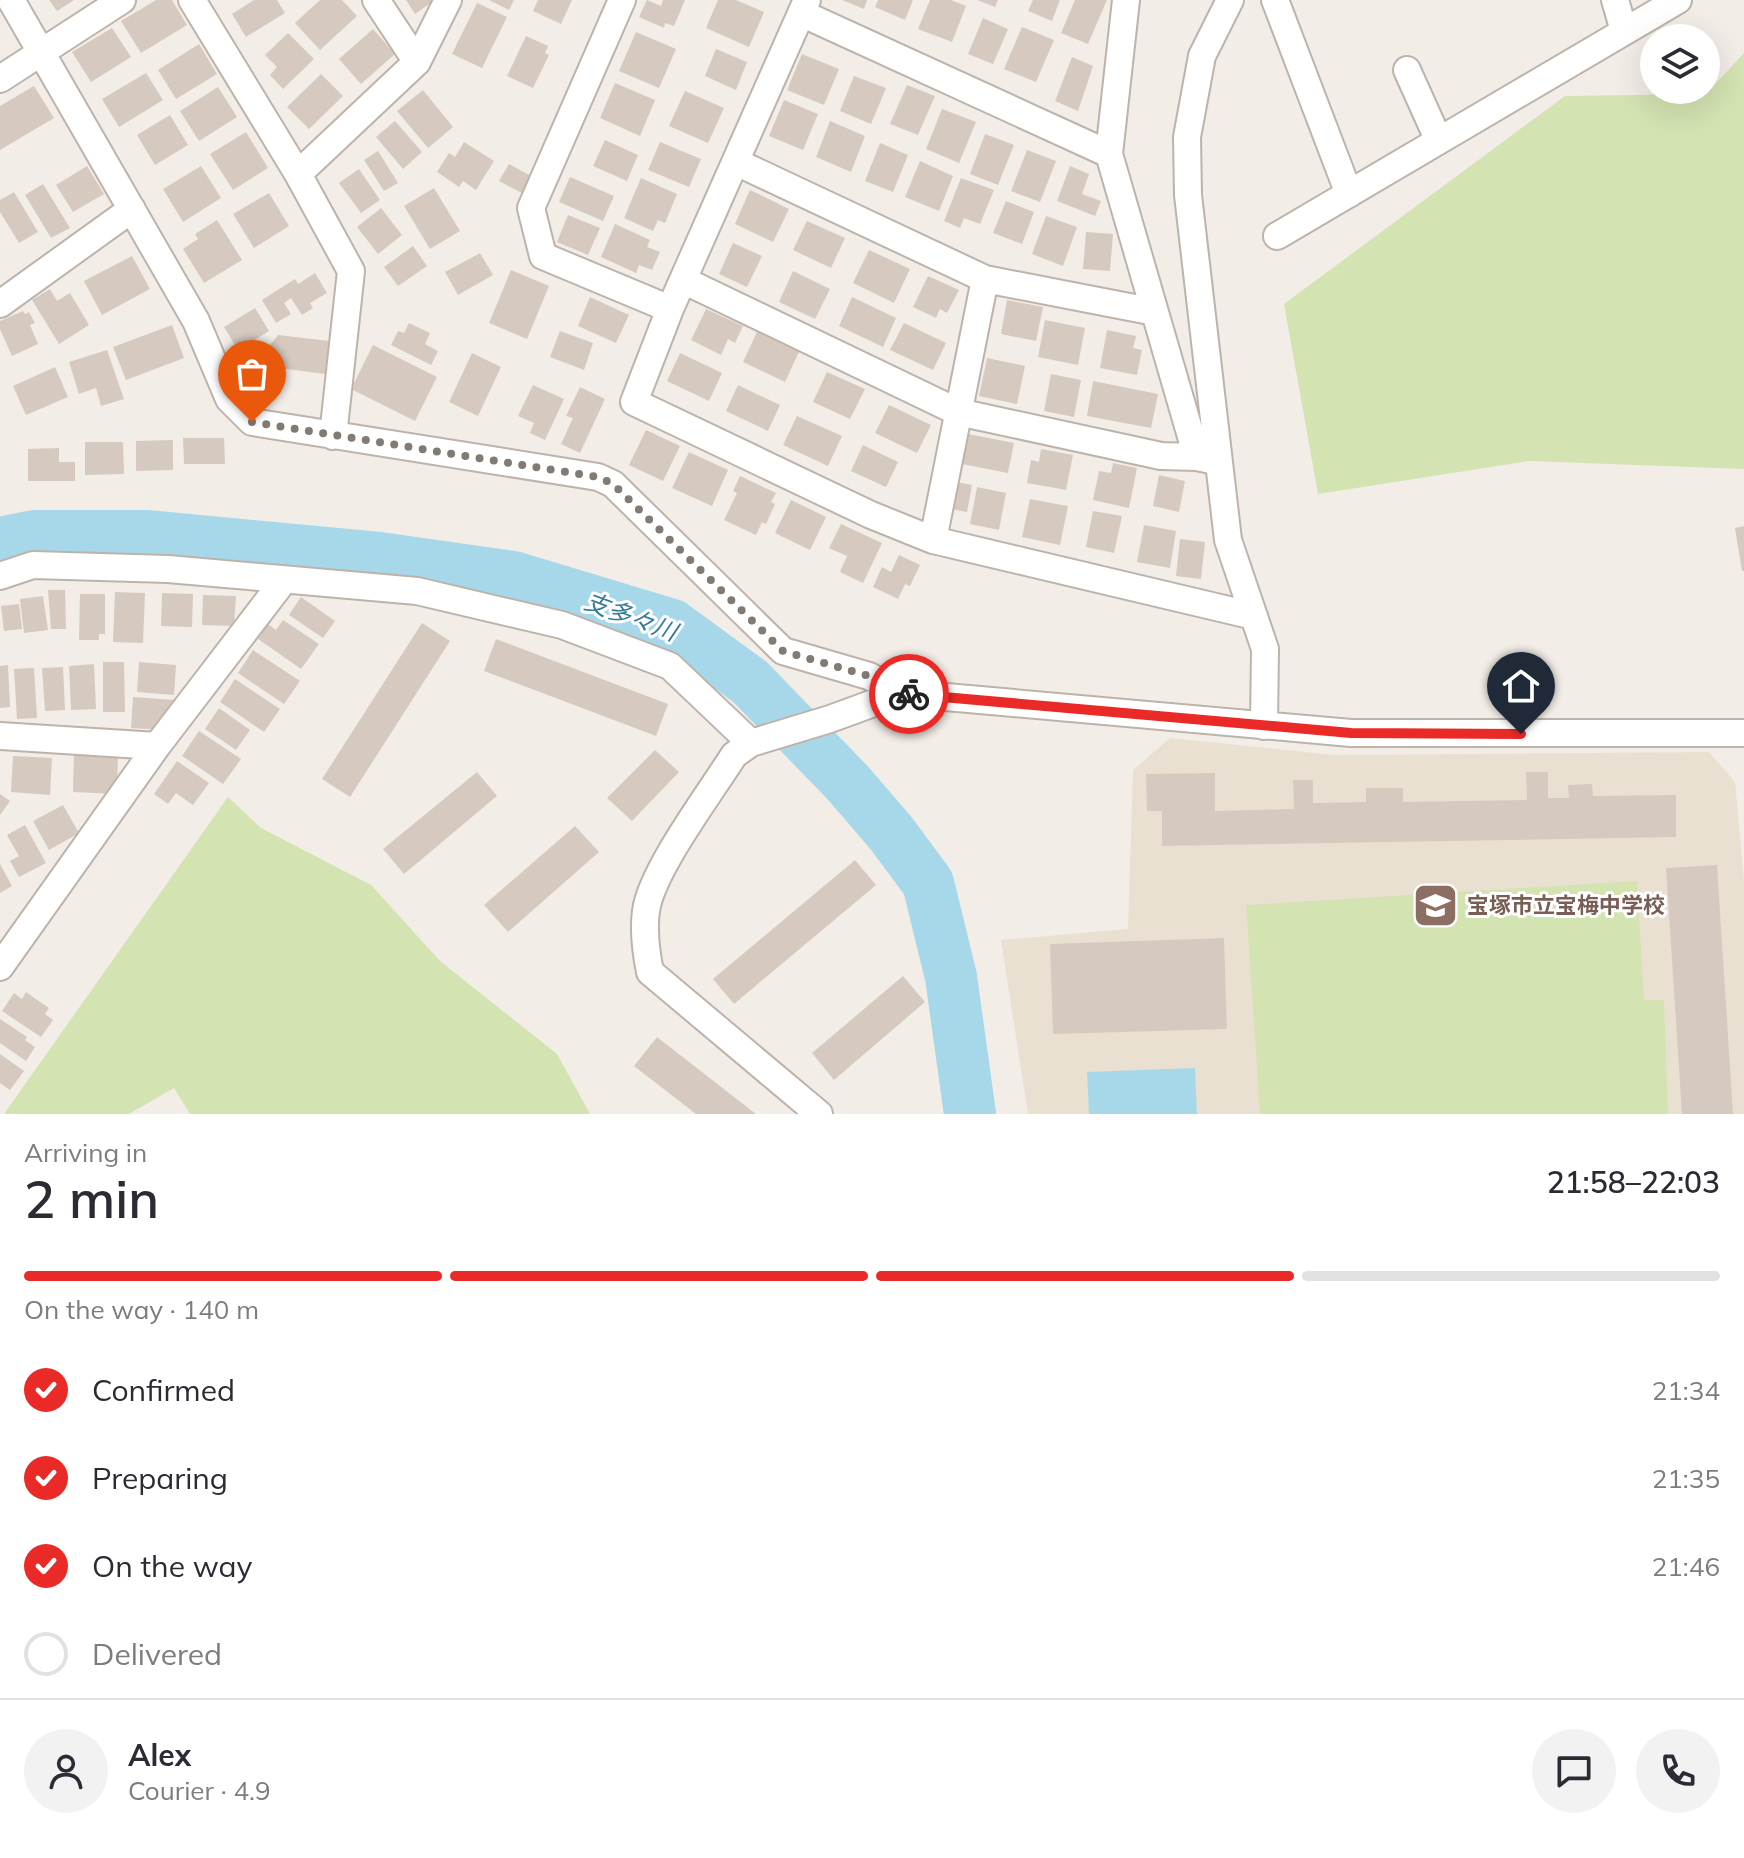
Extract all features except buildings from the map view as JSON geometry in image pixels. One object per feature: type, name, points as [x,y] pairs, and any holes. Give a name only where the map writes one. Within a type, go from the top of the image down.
[{"type":"street","points":[[11,0],[196,321],[229,399],[252,422],[598,477],[613,484],[783,651],[869,676],[901,693],[1264,726],[1351,733],[1744,733]]},
{"type":"street","points":[[0,79],[122,0]]},
{"type":"street","points":[[192,0],[298,174],[351,271],[333,436]]},
{"type":"street","points":[[376,0],[417,62]]},
{"type":"street","points":[[298,174],[417,62],[448,0]]},
{"type":"street","points":[[622,0],[531,208],[543,256],[670,309]]},
{"type":"street","points":[[1126,0],[1109,154],[1155,312],[1208,459],[1228,540],[1265,649],[1264,726]]},
{"type":"street","points":[[1208,459],[1188,195],[1187,137],[1202,56],[1230,0]]},
{"type":"street","points":[[1275,0],[1349,194]]},
{"type":"street","points":[[1615,0],[1624,31]]},
{"type":"street","points":[[1277,236],[1678,0]]},
{"type":"street","points":[[1109,154],[804,7],[670,309],[634,402],[871,515],[933,540],[1254,616]]},
{"type":"street","points":[[1407,70],[1438,139]]},
{"type":"street","points":[[736,162],[985,279],[1155,312]]},
{"type":"street","points":[[0,304],[132,209]]},
{"type":"street","points":[[933,540],[985,279]]},
{"type":"street","points":[[683,280],[958,412],[1161,456],[1208,459]]},
{"type":"street","points":[[0,576],[33,565],[168,569],[417,591],[562,625],[670,666],[761,740]]},
{"type":"street","points":[[0,967],[157,746],[284,580]]},
{"type":"street","points":[[819,1114],[650,972],[645,945],[646,908],[659,873],[734,755],[761,740],[901,693]]},
{"type":"street","points":[[0,736],[157,746]]},
{"type":"shaded area","name":"宝塚市立宝梅中学校","points":[[1170,738],[1334,755],[1709,752],[1735,782],[1744,882],[1744,1114],[1028,1114],[1001,940],[1128,929],[1133,770]]},
{"type":"green space","points":[[1744,53],[1744,469],[1529,461],[1318,494],[1284,304],[1565,96],[1640,95],[1640,104],[1720,104],[1720,79]]},
{"type":"green space","points":[[228,797],[261,828],[371,885],[440,961],[557,1054],[590,1114],[190,1114],[174,1088],[129,1114],[4,1114]]},
{"type":"green space","points":[[1637,881],[1644,1000],[1664,1000],[1668,1114],[1260,1114],[1246,905]]},
{"type":"water","points":[[1195,1068],[1197,1114],[1089,1114],[1087,1072]]},
{"type":"waterway","name":"支多々川","points":[[0,543],[34,536],[146,536],[379,558],[513,577],[672,625],[750,682],[847,782],[891,833],[928,883],[951,977],[970,1114]]},
{"type":"way so far","points":[[252,422],[598,477],[613,484],[783,651],[869,676],[909,694]]},
{"type":"place","name":"宝塚市立宝梅中学校","points":[[1436,905]]},
{"type":"route","points":[[909,694],[1351,733],[1521,734]]}]
